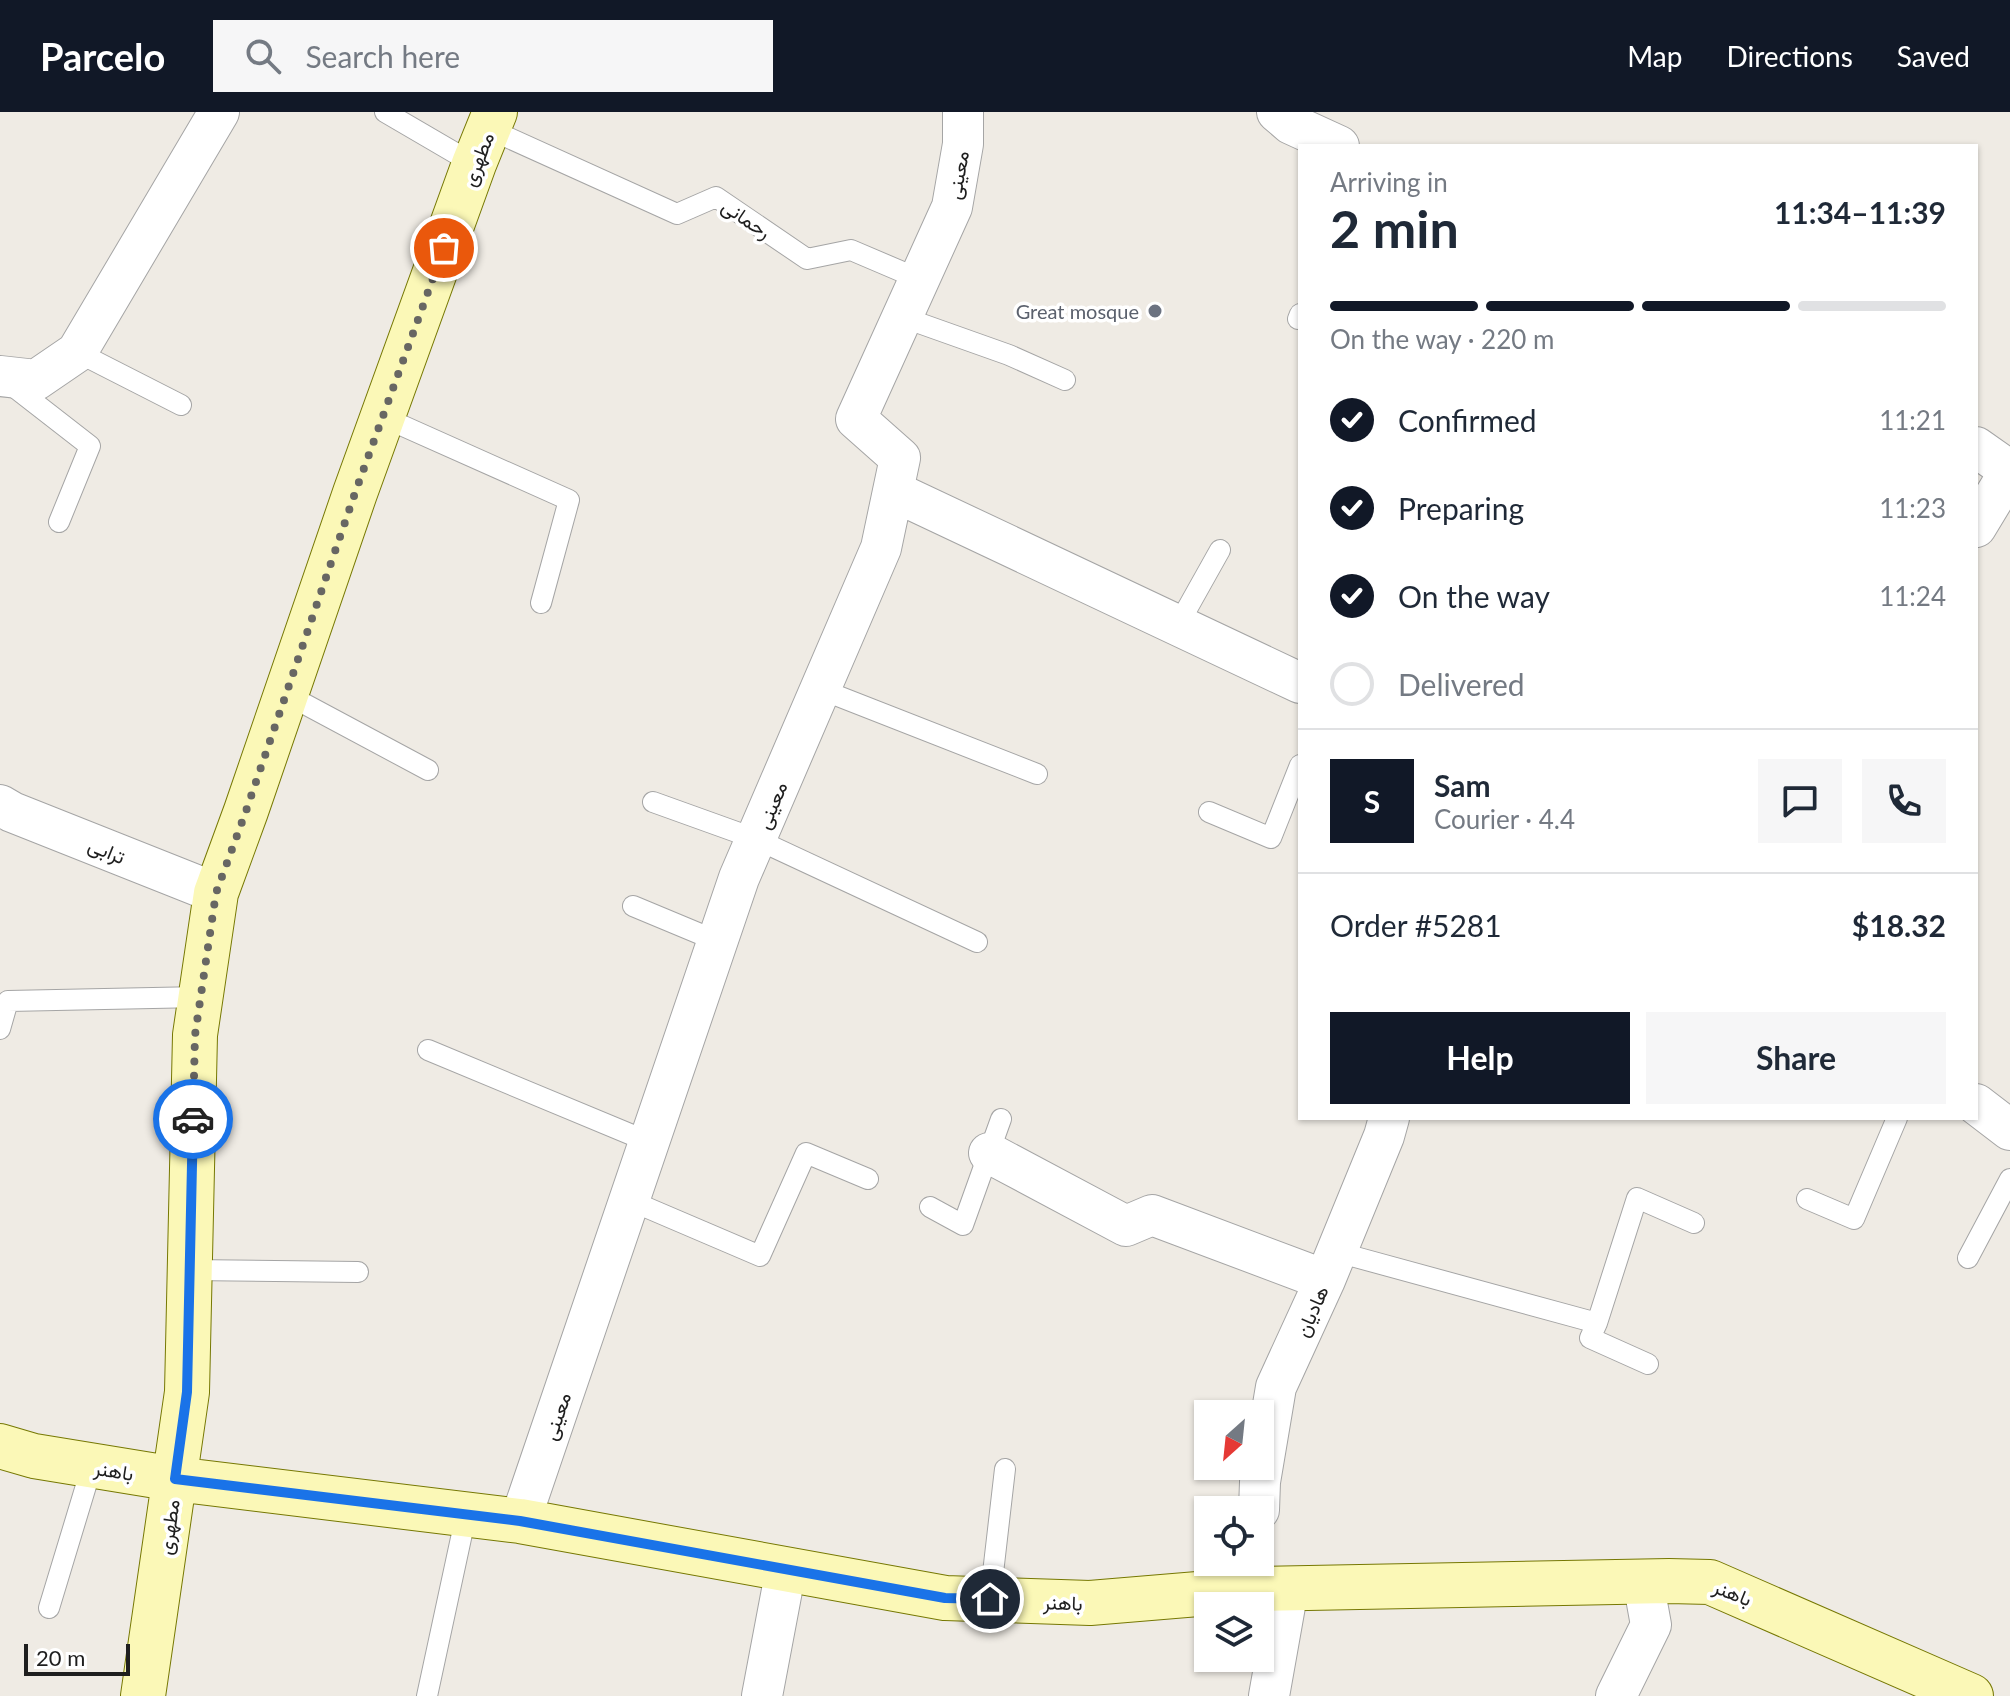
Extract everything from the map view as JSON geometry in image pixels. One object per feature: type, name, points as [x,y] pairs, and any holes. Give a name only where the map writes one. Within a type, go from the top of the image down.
[{"type":"street","points":[[0,376],[36,380],[77,352],[219,112]]},
{"type":"street","name":"معینی","points":[[520,1521],[739,878],[881,548],[900,458],[856,419],[952,207],[963,144],[963,112]]},
{"type":"street","points":[[1277,112],[1291,124],[1335,144]]},
{"type":"street","name":"مطهری","points":[[143,1696],[187,1392],[195,1035],[216,893],[383,417],[486,135]]},
{"type":"street","points":[[1978,448],[2010,471],[1978,524]]},
{"type":"street","points":[[893,491],[1298,682]]},
{"type":"street","name":"ترابی","points":[[0,805],[216,893]]},
{"type":"street","points":[[1978,1106],[2010,1130]]},
{"type":"street","name":"هادیان","points":[[1260,1496],[1276,1387],[1331,1266],[1388,1120]]},
{"type":"street","points":[[995,1136],[1126,1226],[1152,1215],[1331,1266]]},
{"type":"street","name":"باهنر","points":[[0,1446],[34,1456],[175,1479],[520,1521],[945,1598],[1090,1603],[1268,1580],[1710,1582],[1971,1696]]},
{"type":"street","points":[[762,1696],[786,1569]]},
{"type":"street","points":[[1268,1580],[1269,1696]]},
{"type":"street","points":[[1616,1696],[1651,1625],[1643,1581]]},
{"type":"lane","points":[[385,112],[486,135]]},
{"type":"lane","name":"رحمانی","points":[[486,135],[677,214],[716,197],[807,259],[851,250],[919,279]]},
{"type":"lane","points":[[902,317],[1009,355],[1065,380]]},
{"type":"lane","points":[[77,352],[181,405]]},
{"type":"lane","points":[[0,376],[90,446],[59,522]]},
{"type":"lane","points":[[383,417],[569,500],[541,603]]},
{"type":"lane","points":[[1178,625],[1220,550]]},
{"type":"lane","points":[[820,689],[1037,774]]},
{"type":"lane","points":[[286,694],[428,770]]},
{"type":"lane","points":[[1209,812],[1271,838],[1298,770]]},
{"type":"lane","points":[[653,802],[756,839],[977,942]]},
{"type":"lane","points":[[633,906],[717,941]]},
{"type":"lane","points":[[0,1029],[8,1001],[201,997]]},
{"type":"lane","points":[[428,1050],[649,1142]]},
{"type":"lane","points":[[1807,1199],[1854,1219],[1896,1120]]},
{"type":"lane","points":[[930,1207],[963,1225],[995,1136]]},
{"type":"lane","points":[[629,1200],[760,1256],[806,1153],[868,1179]]},
{"type":"lane","points":[[1968,1258],[2010,1179]]},
{"type":"lane","points":[[1648,1364],[1590,1338],[1637,1198],[1694,1223]]},
{"type":"lane","points":[[1331,1266],[1597,1323]]},
{"type":"lane","points":[[190,1270],[358,1272]]},
{"type":"lane","points":[[49,1608],[92,1466]]},
{"type":"lane","points":[[990,1599],[1005,1469]]},
{"type":"lane","points":[[427,1696],[466,1515]]},
{"type":"way so far","points":[[193,1119],[195,1035],[216,893],[444,248]]},
{"type":"place","name":"Great mosque","points":[[1155,311]]},
{"type":"route","points":[[193,1119],[187,1392],[175,1479],[520,1521],[945,1598],[990,1599]]}]
